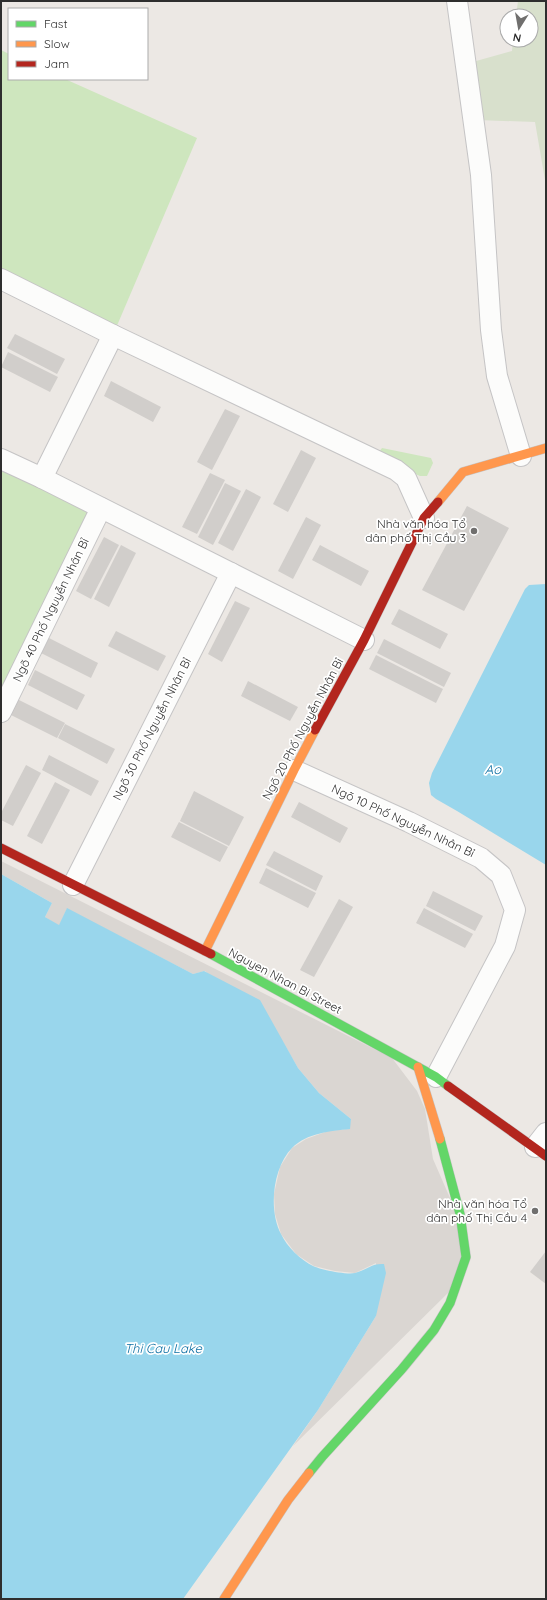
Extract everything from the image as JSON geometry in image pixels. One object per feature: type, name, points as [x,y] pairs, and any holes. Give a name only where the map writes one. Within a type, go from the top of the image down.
[{"type":"street","points":[[457,1],[481,174],[492,330],[497,376],[521,456]]},
{"type":"street","points":[[1,279],[113,335],[396,470],[406,478],[424,518]]},
{"type":"street","points":[[42,478],[113,335]]},
{"type":"street","name":"Ngõ 20 Phố Nguyễn Nhân Bỉ","points":[[205,951],[294,770],[364,640],[424,518],[463,472],[546,448]]},
{"type":"street","points":[[1,459],[42,478],[364,640]]},
{"type":"street","name":"Ngõ 40 Phố Nguyễn Nhân Bỉ","points":[[1,712],[101,508]]},
{"type":"street","name":"Ngõ 30 Phố Nguyễn Nhân Bỉ","points":[[73,885],[231,573]]},
{"type":"street","name":"Ngõ 10 Phố Nguyễn Nhân Bỉ","points":[[294,770],[409,822],[481,858],[502,875],[515,910],[505,946],[436,1077]]},
{"type":"street","name":"Nguyen Nhan Bi Street","points":[[1,848],[205,951],[418,1067],[542,1145]]},
{"type":"street","points":[[224,1599],[288,1500],[322,1457],[402,1369],[429,1336],[450,1303],[466,1257],[460,1214],[432,1109],[418,1067]]},
{"type":"green space","points":[[518,1],[546,1],[546,186],[535,122],[477,120],[469,63],[512,51],[512,48],[539,48],[539,8],[517,8]]},
{"type":"green space","points":[[1,50],[8,54],[8,80],[67,80],[197,138],[113,335],[1,279]]},
{"type":"green space","points":[[382,448],[431,458],[433,463],[427,476],[420,476],[388,462],[379,452]]},
{"type":"green space","points":[[1,460],[101,508],[1,712]]},
{"type":"shaded area","points":[[1,861],[392,1058],[417,1091],[425,1109],[433,1159],[457,1214],[464,1257],[450,1291],[293,1446],[318,1410],[376,1316],[376,1263],[355,1273],[335,1271],[314,1266],[296,1254],[281,1234],[275,1214],[274,1194],[280,1167],[292,1148],[306,1139],[328,1131],[349,1129],[351,1119],[319,1093],[298,1068],[283,1042],[205,971],[193,974],[67,909],[59,926],[45,917],[52,903],[1,874]]},
{"type":"water","name":"Ao","points":[[546,584],[546,865],[436,799],[431,795],[429,783],[432,773],[525,589],[529,585]]},
{"type":"water","name":"Thi Cau Lake","points":[[1,874],[52,903],[45,917],[59,925],[67,908],[193,974],[204,971],[260,1000],[298,1068],[319,1093],[351,1119],[350,1129],[327,1132],[312,1136],[298,1143],[292,1148],[280,1166],[277,1177],[274,1189],[275,1213],[277,1224],[287,1244],[299,1257],[313,1266],[334,1272],[355,1273],[372,1266],[384,1264],[386,1273],[376,1316],[318,1410],[183,1599],[1,1599]]},
{"type":"building","points":[[15,334],[65,359],[57,374],[7,348]]},
{"type":"building","points":[[8,352],[58,377],[50,392],[1,367]]},
{"type":"building","points":[[111,381],[161,407],[153,422],[104,396]]},
{"type":"building","points":[[225,409],[240,416],[212,470],[197,462]]},
{"type":"building","points":[[301,450],[316,458],[288,512],[273,504]]},
{"type":"building","points":[[210,473],[225,480],[197,534],[182,527]]},
{"type":"building","points":[[225,483],[241,491],[213,545],[198,537]]},
{"type":"building","points":[[246,489],[261,497],[233,551],[218,543]]},
{"type":"building","points":[[467,506],[509,528],[464,611],[422,590]]},
{"type":"building","points":[[306,517],[321,525],[293,579],[278,571]]},
{"type":"building","points":[[104,537],[119,545],[91,599],[76,591]]},
{"type":"building","points":[[121,545],[136,553],[109,607],[94,599]]},
{"type":"building","points":[[320,545],[369,571],[361,586],[312,560]]},
{"type":"building","points":[[235,601],[250,608],[222,662],[208,654]]},
{"type":"building","points":[[399,609],[448,634],[440,649],[391,624]]},
{"type":"building","points":[[116,631],[166,656],[158,671],[108,646]]},
{"type":"building","points":[[49,638],[98,663],[91,678],[41,653]]},
{"type":"building","points":[[384,639],[451,673],[444,687],[377,653]]},
{"type":"building","points":[[376,655],[443,689],[436,703],[369,669]]},
{"type":"building","points":[[35,670],[85,695],[77,710],[28,685]]},
{"type":"building","points":[[248,681],[298,707],[290,721],[241,696]]},
{"type":"building","points":[[15,698],[65,723],[57,738],[7,713]]},
{"type":"building","points":[[65,724],[115,749],[107,764],[58,738]]},
{"type":"building","points":[[49,755],[99,781],[91,796],[42,770]]},
{"type":"building","points":[[26,765],[41,773],[13,826],[1,820],[1,813]]},
{"type":"building","points":[[55,782],[70,790],[42,844],[27,836]]},
{"type":"building","points":[[194,791],[244,817],[229,846],[180,821]]},
{"type":"building","points":[[299,802],[348,828],[340,843],[291,817]]},
{"type":"building","points":[[179,822],[228,847],[220,862],[171,837]]},
{"type":"building","points":[[274,851],[323,876],[316,891],[266,865]]},
{"type":"building","points":[[266,868],[316,893],[308,908],[259,883]]},
{"type":"building","points":[[433,891],[483,916],[475,931],[426,906]]},
{"type":"building","points":[[339,899],[353,907],[314,977],[300,970]]},
{"type":"building","points":[[424,908],[473,934],[465,948],[416,923]]},
{"type":"building","points":[[546,1251],[546,1284],[530,1272]]},
{"type":"traffic: fast","points":[[211,954],[436,1077],[448,1086]]},
{"type":"traffic: fast","points":[[309,1473],[402,1369],[434,1330],[450,1303],[466,1257],[460,1214],[440,1139]]},
{"type":"traffic: slow","points":[[438,502],[463,472],[546,448]]},
{"type":"traffic: slow","points":[[205,951],[315,730]]},
{"type":"traffic: slow","points":[[418,1067],[440,1139]]},
{"type":"traffic: slow","points":[[224,1599],[288,1500],[309,1473]]},
{"type":"traffic: jam","points":[[315,730],[364,640],[424,518],[438,502]]},
{"type":"traffic: jam","points":[[1,848],[211,954]]},
{"type":"traffic: jam","points":[[448,1086],[546,1156]]},
{"type":"place","name":"Nhà văn hóa Tổ dân phố Thị Cầu 3","points":[[474,531]]},
{"type":"place","name":"Nhà văn hóa Tổ dân phố Thị Cầu 4","points":[[535,1211]]}]
